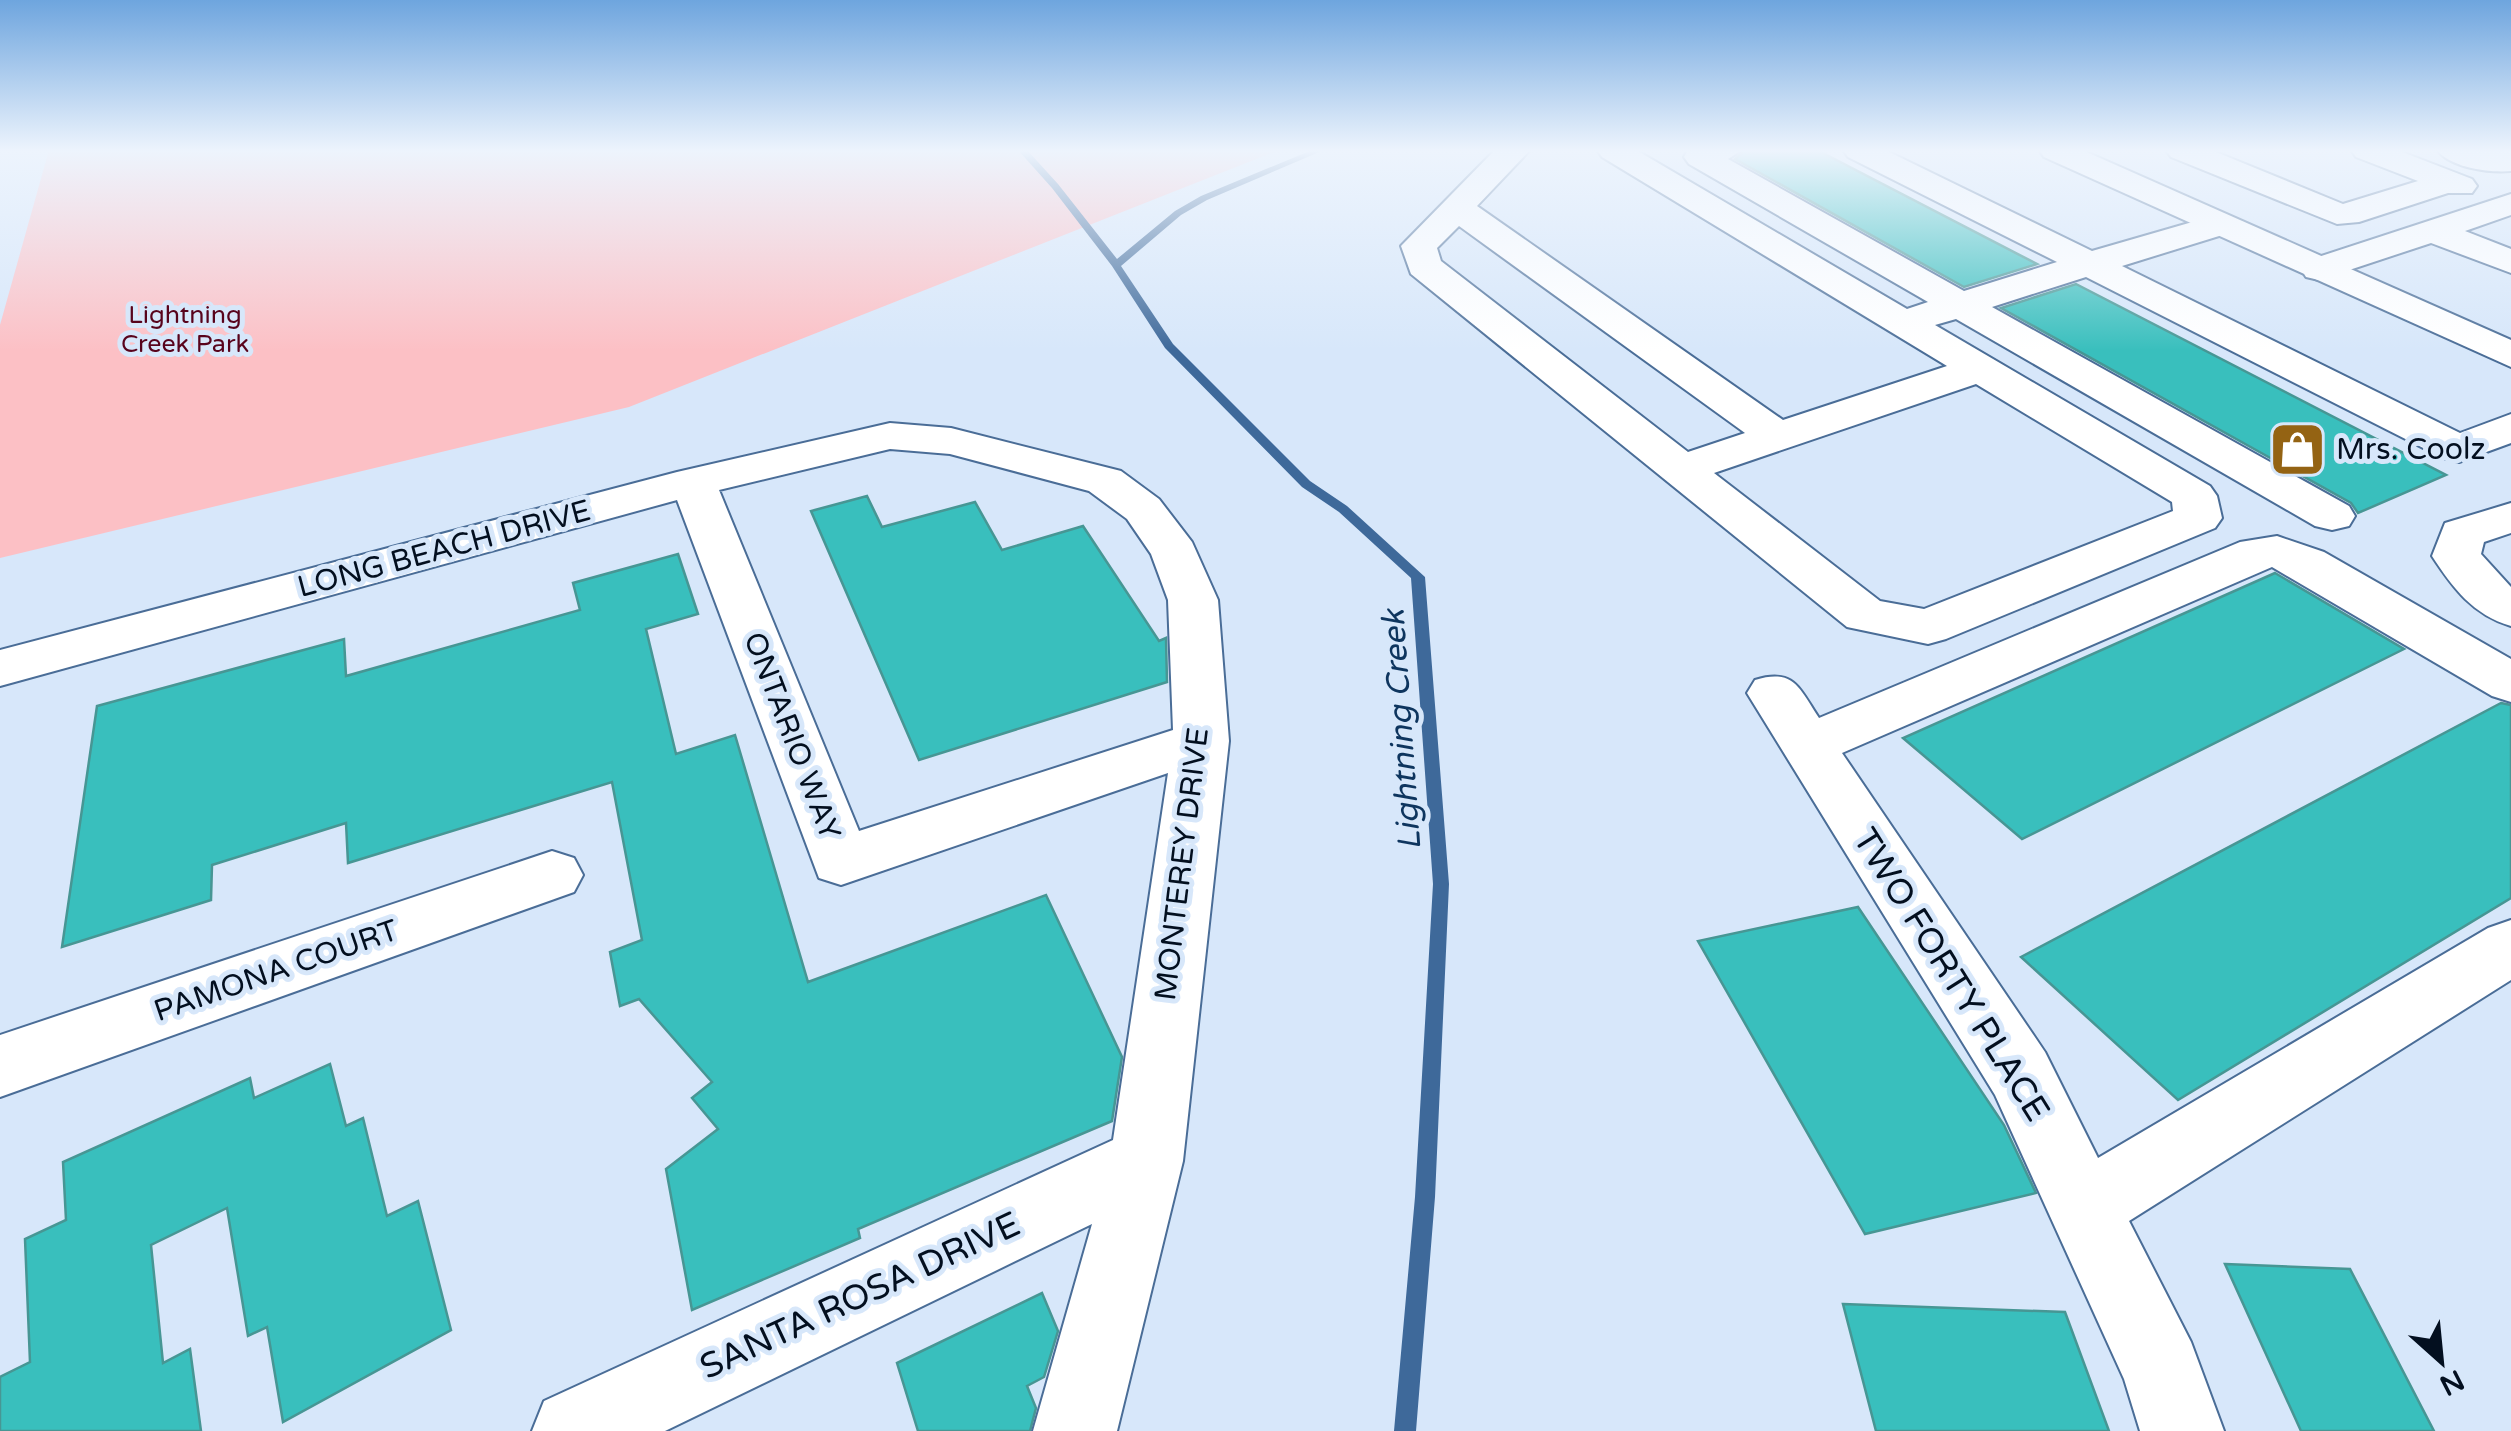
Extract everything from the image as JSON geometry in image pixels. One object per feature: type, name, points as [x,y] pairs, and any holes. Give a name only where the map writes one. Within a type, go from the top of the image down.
[{"type":"street","points":[[1448,217],[1419,246],[1424,266],[1866,615],[1928,627],[2198,518],[2194,496],[1724,217]]},
{"type":"street","points":[[1469,217],[1778,437]]},
{"type":"street","points":[[1805,217],[2332,516]]},
{"type":"street","points":[[1995,217],[2459,449],[2511,427]]},
{"type":"street","points":[[2204,217],[2511,355]]},
{"type":"street","points":[[2319,269],[2475,217]]},
{"type":"street","points":[[1903,324],[2220,224]]},
{"type":"street","points":[[2441,228],[2511,250]]},
{"type":"street","points":[[2441,228],[2511,262]]},
{"type":"street","points":[[2511,276],[2490,284],[2511,294]]},
{"type":"street","points":[[1681,470],[1980,369]]},
{"type":"street","name":"LONG BEACH DRIVE","points":[[0,668],[692,482],[890,436]]},
{"type":"street","name":"MONTEREY DRIVE","points":[[890,436],[952,440],[1106,481],[1143,508],[1175,554],[1193,600],[1201,741],[1146,1161],[1076,1431]]},
{"type":"street","name":"ONTARIO WAY","points":[[692,482],[841,861],[1201,741]]},
{"type":"street","points":[[2511,518],[2462,533],[2456,556],[2489,596],[2511,609]]},
{"type":"street","name":"TWO FORTY PLACE","points":[[2182,1431],[2162,1372],[2020,1074],[1790,719],[2258,553],[2276,551],[2333,576],[2511,683]]},
{"type":"street","name":"PAMONA COURT","points":[[0,1066],[552,874]]},
{"type":"street","points":[[2084,1207],[2511,948]]},
{"type":"street","name":"SANTA ROSA DRIVE","points":[[574,1431],[1146,1161]]},
{"type":"green space","name":"Lightning Creek Park","points":[[30,217],[1110,217],[629,407],[0,558],[0,325]]},
{"type":"building","points":[[1838,217],[1946,217],[2037,264],[1964,287]]},
{"type":"building","points":[[2076,284],[2446,475],[2358,513],[2351,503],[2001,308]]},
{"type":"building","points":[[867,496],[882,527],[975,502],[1002,550],[1083,526],[1159,641],[1166,638],[1167,682],[919,760],[811,511]]},
{"type":"building","points":[[678,554],[698,614],[646,629],[676,754],[735,735],[808,982],[1046,895],[1122,1057],[1112,1121],[858,1229],[860,1238],[692,1310],[666,1169],[718,1129],[692,1098],[712,1082],[639,999],[620,1006],[610,952],[642,940],[612,782],[348,863],[346,823],[212,865],[211,900],[62,947],[97,706],[344,639],[346,676],[580,610],[573,583]]},
{"type":"building","points":[[2275,573],[2404,649],[2022,839],[1903,738]]},
{"type":"building","points":[[2501,703],[2511,705],[2511,898],[2178,1100],[2021,957]]},
{"type":"building","points":[[1858,907],[2004,1125],[2036,1193],[1865,1234],[1698,941]]},
{"type":"building","points":[[330,1064],[346,1126],[363,1118],[387,1216],[418,1201],[451,1330],[283,1422],[267,1327],[248,1336],[227,1208],[151,1245],[163,1363],[190,1349],[201,1431],[0,1431],[0,1377],[30,1362],[25,1239],[66,1220],[63,1162],[250,1078],[254,1098]]},
{"type":"building","points":[[2225,1264],[2350,1269],[2434,1431],[2301,1431]]},
{"type":"building","points":[[1042,1293],[1058,1331],[1044,1377],[1027,1386],[1036,1408],[1030,1431],[918,1431],[897,1363]]},
{"type":"building","points":[[1843,1304],[2065,1312],[2109,1431],[1876,1431]]},
{"type":"waterway","points":[[1079,217],[1116,265]]},
{"type":"waterway","name":"Lightning Creek","points":[[1116,265],[1173,217]]},
{"type":"waterway","name":"Lightning Creek","points":[[1116,265],[1169,346],[1306,484],[1343,509],[1418,577],[1441,884],[1425,1197],[1405,1431]]},
{"type":"place","name":"Mrs. Coolz","points":[[2297,449]]}]
